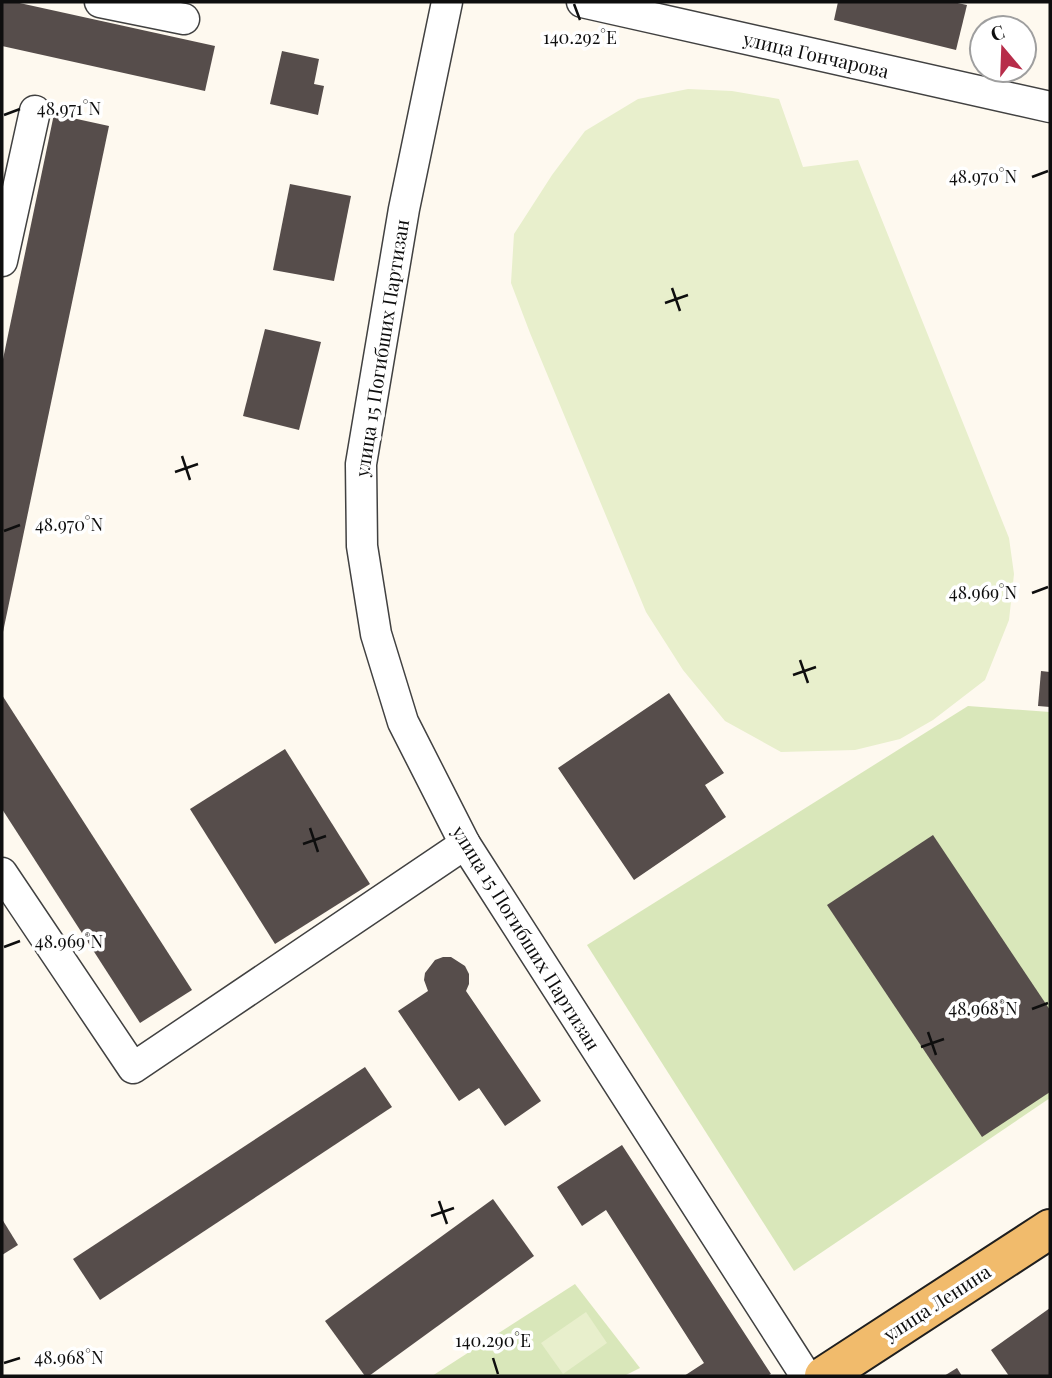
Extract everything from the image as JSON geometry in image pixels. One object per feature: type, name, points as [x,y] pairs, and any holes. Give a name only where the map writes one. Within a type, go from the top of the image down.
[{"type":"main road","name":"улица Ленина","points":[[824,1376],[1050,1229]]},
{"type":"street","points":[[100,2],[184,19]]},
{"type":"street","name":"улица 15 Погибших Партизан","points":[[447,2],[404,209],[361,464],[362,546],[376,634],[403,722],[465,844],[806,1376]]},
{"type":"street","name":"улица Гончарова","points":[[582,2],[1050,107]]},
{"type":"street","points":[[2,261],[35,111]]},
{"type":"street","points":[[2,873],[133,1068],[465,844]]},
{"type":"green space","points":[[688,89],[732,91],[779,99],[803,167],[858,160],[1009,538],[1014,574],[1009,620],[985,680],[933,720],[900,739],[855,750],[781,752],[725,721],[683,670],[646,612],[511,283],[514,234],[552,175],[585,131],[638,99]]},
{"type":"green space","points":[[968,706],[1050,712],[1050,1098],[794,1271],[587,945]]},
{"type":"green space","points":[[575,1284],[640,1368],[624,1376],[432,1376]]},
{"type":"green space","points":[[586,1312],[607,1343],[563,1374],[541,1343]]},
{"type":"building","points":[[2,2],[15,2],[215,46],[205,91],[2,46]]},
{"type":"building","points":[[838,2],[953,2],[967,5],[956,50],[834,20]]},
{"type":"building","points":[[282,51],[319,59],[314,84],[324,86],[318,115],[270,104]]},
{"type":"building","points":[[54,114],[109,126],[3,632],[2,364]]},
{"type":"building","points":[[290,184],[351,196],[334,281],[273,270]]},
{"type":"building","points":[[265,329],[321,342],[299,430],[243,416]]},
{"type":"building","points":[[1041,671],[1050,672],[1050,707],[1038,706]]},
{"type":"building","points":[[669,693],[724,773],[705,785],[726,817],[634,880],[558,768]]},
{"type":"building","points":[[2,695],[192,990],[140,1023],[2,809]]},
{"type":"building","points":[[285,749],[370,884],[275,944],[190,809]]},
{"type":"building","points":[[933,835],[1050,1010],[1050,1092],[982,1137],[827,905]]},
{"type":"building","points":[[451,957],[465,966],[469,974],[466,991],[541,1101],[505,1126],[479,1088],[459,1101],[398,1011],[428,991],[424,980],[425,973],[435,960]]},
{"type":"building","points":[[365,1067],[392,1107],[100,1300],[73,1259]]},
{"type":"building","points":[[622,1145],[771,1374],[684,1376],[704,1363],[606,1210],[582,1226],[557,1187]]},
{"type":"building","points":[[493,1199],[534,1256],[369,1376],[365,1376],[325,1321]]},
{"type":"building","points":[[2,1219],[18,1245],[2,1255]]},
{"type":"building","points":[[1050,1308],[1050,1376],[1009,1376],[991,1350]]},
{"type":"building","points":[[957,1368],[962,1376],[944,1376]]}]
